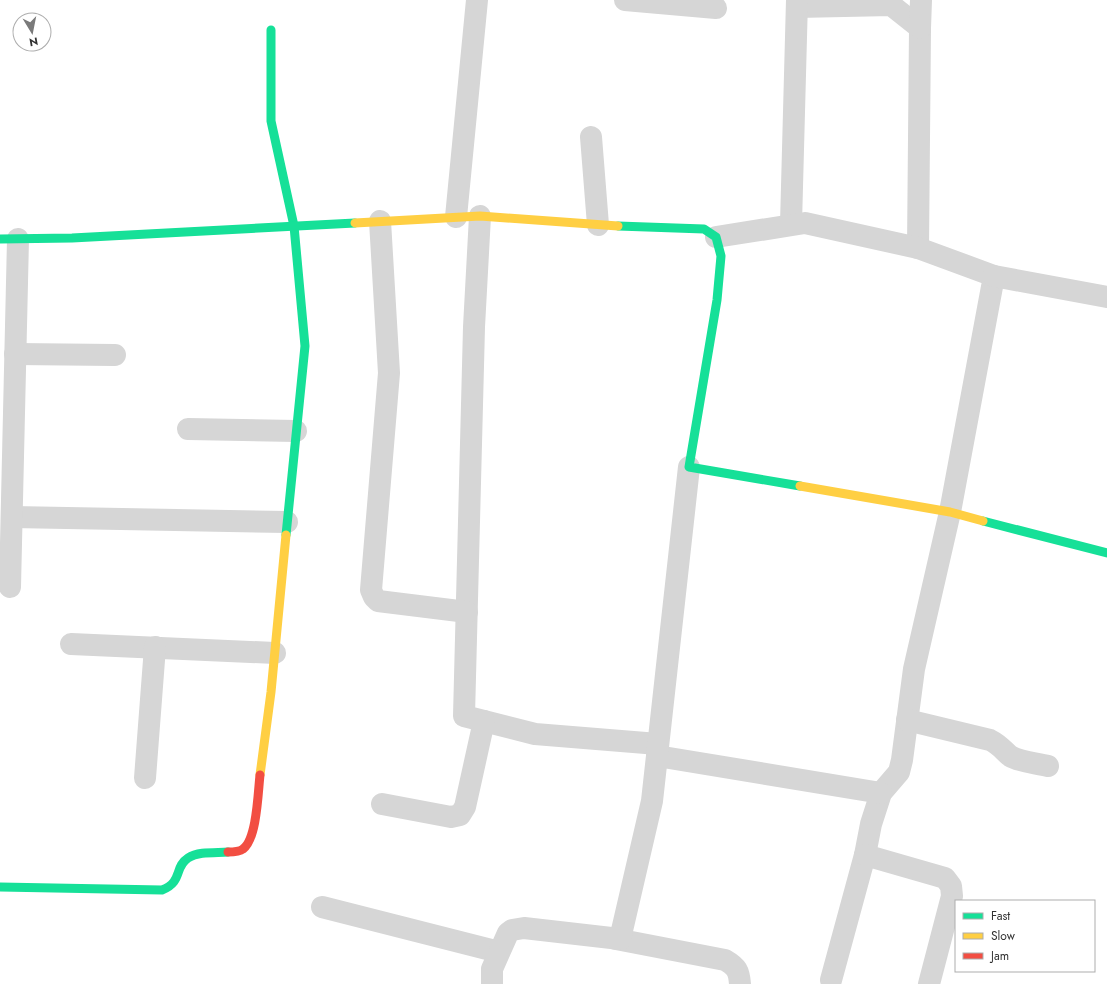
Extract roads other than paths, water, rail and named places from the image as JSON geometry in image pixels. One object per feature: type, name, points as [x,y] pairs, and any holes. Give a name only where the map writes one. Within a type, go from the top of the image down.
[{"type":"street","points":[[456,217],[477,0]]},
{"type":"street","points":[[625,0],[716,8]]},
{"type":"street","points":[[918,248],[921,0]]},
{"type":"street","points":[[791,224],[797,3],[891,5],[920,28]]},
{"type":"street","points":[[0,887],[162,890],[170,887],[177,880],[181,866],[188,858],[198,855],[240,851],[248,844],[253,834],[275,653],[305,346],[294,226],[271,121],[271,30]]},
{"type":"street","points":[[591,136],[598,225]]},
{"type":"street","points":[[480,216],[474,327],[464,716],[535,734],[657,750],[881,793]]},
{"type":"street","points":[[10,587],[16,354],[9,239],[72,238],[480,216],[598,225],[704,229],[716,237],[721,256],[717,300],[689,466],[650,809],[620,940],[616,939]]},
{"type":"street","points":[[380,222],[389,373],[371,590],[374,597],[378,601],[467,612]]},
{"type":"street","points":[[716,237],[804,223],[918,248],[994,276],[1107,297]]},
{"type":"street","points":[[831,980],[881,793],[899,772],[902,760],[914,670],[950,512],[994,276]]},
{"type":"street","points":[[16,354],[115,355]]},
{"type":"street","points":[[188,429],[296,431]]},
{"type":"street","points":[[689,466],[950,512],[1107,554]]},
{"type":"street","points":[[12,517],[287,522]]},
{"type":"street","points":[[72,644],[275,653]]},
{"type":"street","points":[[146,778],[155,648]]},
{"type":"street","points":[[907,720],[990,740],[998,744],[1011,756],[1020,760],[1048,766]]},
{"type":"street","points":[[382,804],[451,817],[460,815],[465,807],[484,721]]},
{"type":"street","points":[[865,855],[945,878],[950,886],[952,896],[929,984]]},
{"type":"street","points":[[322,907],[499,952]]},
{"type":"street","points":[[492,984],[492,969],[508,933],[519,928],[616,939],[725,960],[734,965],[738,972],[740,984]]}]
